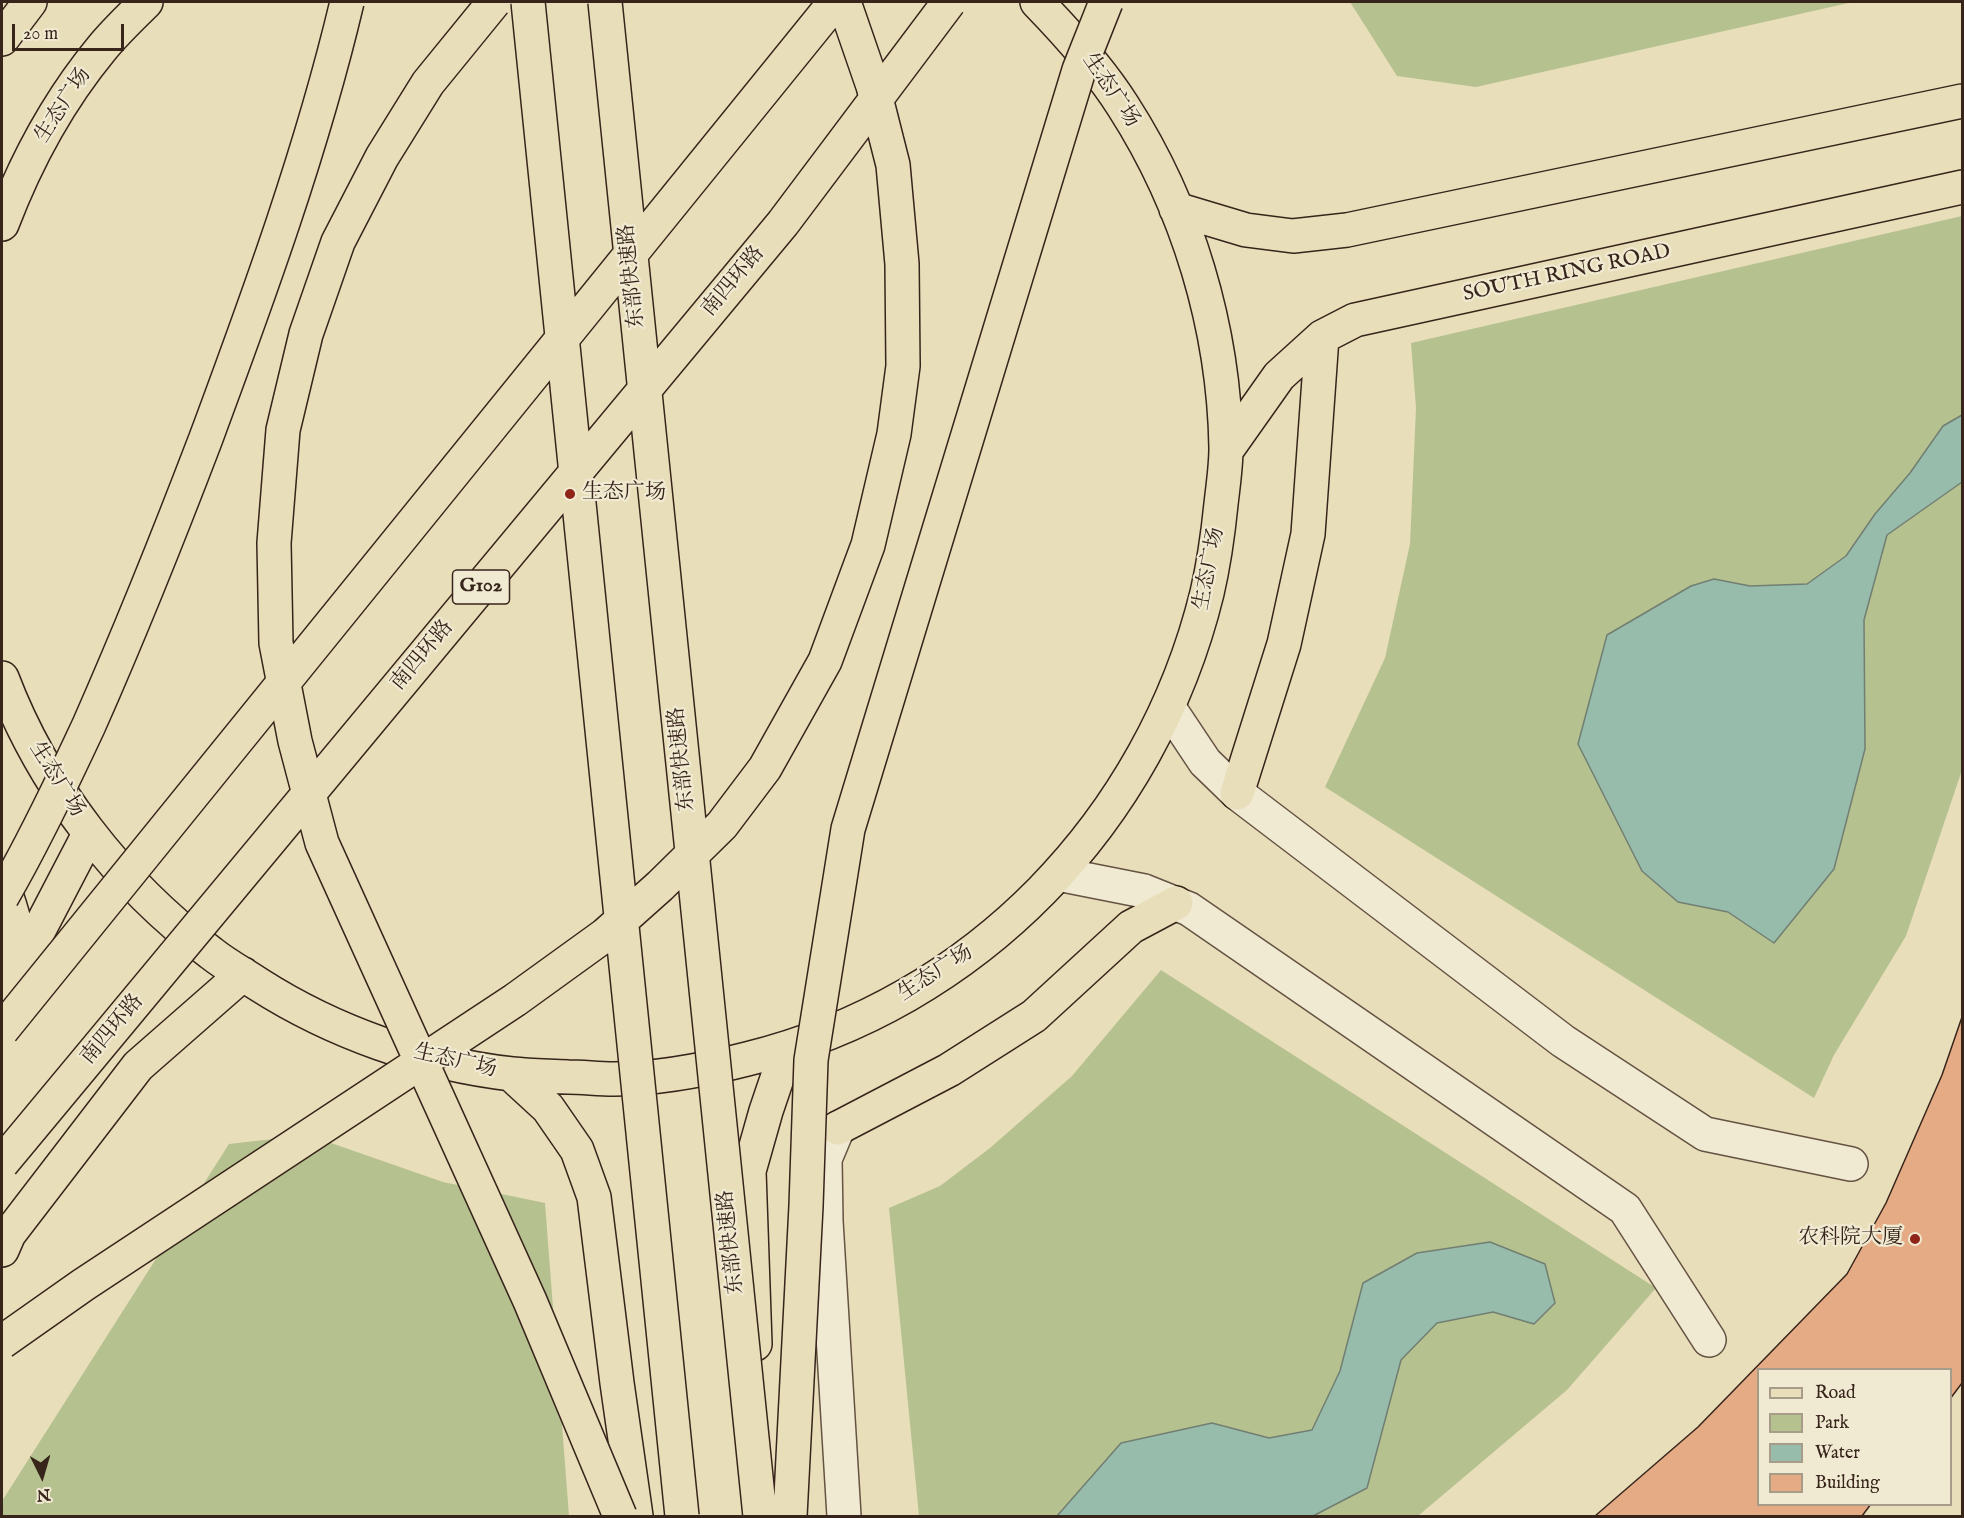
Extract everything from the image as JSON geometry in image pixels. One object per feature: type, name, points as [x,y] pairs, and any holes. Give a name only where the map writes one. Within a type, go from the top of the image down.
[{"type":"main road","points":[[2,39],[30,2]]},
{"type":"main road","name":"生态广场","points":[[2,224],[18,183],[56,113],[102,49],[146,2]]},
{"type":"main road","points":[[2,897],[61,785],[132,629],[189,483],[241,344],[296,180],[334,57],[347,2]]},
{"type":"main road","points":[[494,2],[428,83],[382,157],[338,242],[309,324],[284,430],[274,543],[276,643],[295,741],[322,843],[530,1301],[620,1516]]},
{"type":"main road","points":[[528,2],[682,1516]]},
{"type":"main road","name":"东部快速路","points":[[606,2],[759,1516]]},
{"type":"main road","points":[[2,1030],[835,2]]},
{"type":"main road","points":[[2,1342],[82,1285],[515,1000],[605,935],[660,886],[722,825],[765,768],[825,661],[868,545],[894,434],[903,366],[902,264],[893,165],[873,87],[844,2]]},
{"type":"main road","name":"南四环路","points":[[2,1164],[783,223],[949,2]]},
{"type":"main road","name":"生态广场","points":[[2,678],[41,763],[89,834],[147,898],[212,955],[285,1001],[363,1037],[446,1063],[512,1074],[617,1079],[703,1070],[787,1049],[867,1017],[942,974],[1010,922],[1071,861],[1123,792],[1169,708],[1196,636],[1215,559],[1226,451],[1223,401],[1212,323],[1192,247],[1162,174],[1123,105],[1076,42],[1037,2]]},
{"type":"main road","points":[[790,1516],[811,1060],[848,829],[1079,70],[1106,2]]},
{"type":"main road","points":[[1176,209],[1246,230],[1293,236],[1347,230],[1962,101]]},
{"type":"main road","name":"SOUTH RING ROAD","points":[[1226,451],[1279,376],[1322,337],[1355,320],[1962,187]]},
{"type":"main road","points":[[1237,793],[1284,644],[1308,534],[1322,337]]},
{"type":"main road","points":[[10,974],[38,932],[89,834]]},
{"type":"main road","points":[[2,883],[14,915],[18,936],[10,974]]},
{"type":"main road","points":[[838,1128],[949,1070],[1034,1016],[1131,927],[1176,903]]},
{"type":"main road","points":[[2,1250],[9,1234],[138,1066],[243,974]]},
{"type":"main road","points":[[759,1516],[754,1263],[749,1171],[787,1049]]},
{"type":"main road","points":[[512,1074],[548,1108],[577,1150],[594,1197],[636,1516]]},
{"type":"street","points":[[1169,708],[1205,762],[1237,793],[1563,1041],[1705,1134],[1851,1164]]},
{"type":"street","points":[[1058,874],[1144,891],[1189,909],[1625,1209],[1709,1340]]},
{"type":"street","points":[[838,1128],[825,1159],[826,1221],[844,1516]]},
{"type":"green space","points":[[1350,2],[1853,2],[1476,87],[1397,76]]},
{"type":"green space","points":[[1962,216],[1962,770],[1906,936],[1834,1055],[1814,1098],[1325,787],[1385,658],[1410,544],[1416,408],[1411,343]]},
{"type":"green space","points":[[1161,970],[1656,1288],[1567,1390],[1418,1516],[919,1516],[889,1208],[940,1186],[990,1148],[1072,1076]]},
{"type":"green space","points":[[308,1135],[443,1182],[545,1203],[569,1516],[2,1516],[2,1501],[229,1144]]},
{"type":"water","points":[[1962,415],[1962,482],[1887,535],[1864,620],[1865,749],[1834,869],[1774,943],[1728,912],[1678,902],[1642,871],[1578,744],[1607,635],[1691,586],[1714,579],[1750,586],[1807,584],[1846,556],[1875,514],[1910,473],[1943,426]]},
{"type":"water","points":[[1490,1242],[1545,1264],[1555,1303],[1534,1324],[1493,1312],[1437,1323],[1401,1360],[1367,1488],[1313,1516],[1057,1516],[1121,1443],[1212,1423],[1269,1438],[1312,1430],[1340,1371],[1363,1283],[1417,1253]]},
{"type":"building","name":"农科院大厦","points":[[1962,1017],[1962,1383],[1952,1396],[1952,1368],[1757,1368],[1757,1506],[1870,1506],[1862,1516],[1595,1516],[1698,1427],[1847,1274],[1886,1203],[1942,1075]]},
{"type":"place","name":"生态广场","points":[[570,494]]},
{"type":"place","name":"农科院大厦","points":[[1915,1239]]}]
